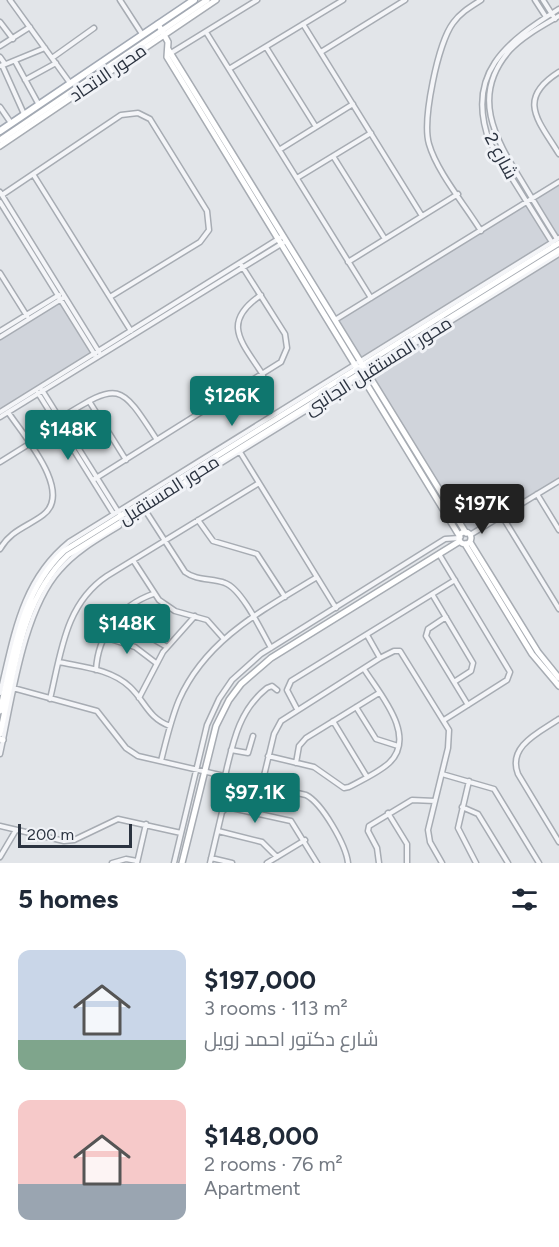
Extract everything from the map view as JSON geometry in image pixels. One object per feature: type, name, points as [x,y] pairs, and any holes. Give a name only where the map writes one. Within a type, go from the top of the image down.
[{"type":"main road","points":[[0,131],[143,35],[161,30],[194,0]]},
{"type":"street","points":[[9,0],[71,83]]},
{"type":"street","points":[[120,0],[143,35]]},
{"type":"street","name":"محور الاتحاد","points":[[0,140],[207,0]]},
{"type":"street","name":"محور الاتحاد","points":[[0,146],[161,30],[216,0]]},
{"type":"street","points":[[257,0],[206,32],[169,51],[167,57],[278,243],[438,495],[531,654],[559,686]]},
{"type":"street","points":[[230,69],[343,0]]},
{"type":"street","points":[[321,52],[405,0]]},
{"type":"street","points":[[481,0],[457,17],[446,34],[426,117],[427,135],[432,152],[481,231]]},
{"type":"street","points":[[535,0],[549,22]]},
{"type":"street","points":[[543,0],[552,14],[557,17]]},
{"type":"street","name":"شارع 2","points":[[557,246],[490,143],[484,121],[483,96],[489,71],[503,50],[514,38],[559,9]]},
{"type":"street","name":"شارع 2","points":[[557,17],[523,39],[504,57],[496,73],[489,98],[490,116],[497,141],[557,246]]},
{"type":"street","points":[[0,22],[13,39]]},
{"type":"street","points":[[303,24],[422,216]]},
{"type":"street","points":[[0,46],[30,27]]},
{"type":"street","points":[[52,58],[94,28]]},
{"type":"street","points":[[161,30],[169,51],[335,321],[360,369]]},
{"type":"street","points":[[206,32],[371,298]]},
{"type":"street","points":[[266,47],[316,127]]},
{"type":"street","points":[[2,65],[45,48]]},
{"type":"street","points":[[0,57],[25,114]]},
{"type":"street","points":[[15,61],[39,105]]},
{"type":"street","points":[[25,80],[56,63]]},
{"type":"street","points":[[559,72],[542,84],[533,104],[537,119],[559,154]]},
{"type":"street","points":[[279,150],[353,104]]},
{"type":"street","points":[[0,107],[11,123]]},
{"type":"street","points":[[98,354],[1,193],[121,115],[138,112],[150,119],[207,211],[209,230],[200,242],[110,297]]},
{"type":"street","points":[[297,178],[370,133]]},
{"type":"street","points":[[333,156],[385,240]]},
{"type":"street","points":[[33,174],[132,333]]},
{"type":"street","points":[[335,321],[559,182]]},
{"type":"street","points":[[348,262],[458,194]]},
{"type":"street","points":[[0,202],[62,296]]},
{"type":"street","points":[[0,417],[39,390],[285,239]]},
{"type":"street","name":"محور المستقبل","points":[[0,711],[30,612],[45,581],[74,549],[118,516],[557,246]]},
{"type":"street","name":"محور المستقبل الجانبى","points":[[5,689],[34,614],[49,584],[77,554],[130,517],[240,452],[360,369],[557,246]]},
{"type":"street","points":[[95,479],[281,362],[287,345],[284,331],[242,265]]},
{"type":"street","points":[[0,273],[28,317]]},
{"type":"street","points":[[0,286],[6,282]]},
{"type":"street","points":[[261,295],[243,308],[237,326],[240,338],[263,375]]},
{"type":"street","points":[[0,332],[62,296]]},
{"type":"street","points":[[0,338],[28,317]]},
{"type":"street","name":"محور المستقبل","points":[[118,516],[130,517],[360,369]]},
{"type":"street","points":[[39,390],[118,516]]},
{"type":"street","points":[[58,420],[89,401],[108,393],[124,396],[133,402],[157,441]]},
{"type":"street","points":[[89,401],[126,460]]},
{"type":"street","points":[[0,412],[7,410]]},
{"type":"street","points":[[0,549],[14,531],[41,517],[53,502],[55,491],[52,479],[7,410]]},
{"type":"street","points":[[0,462],[29,444]]},
{"type":"street","points":[[240,452],[317,577],[345,612]]},
{"type":"street","points":[[182,863],[204,771],[220,717],[241,684],[271,658],[559,481]]},
{"type":"street","points":[[50,699],[68,626],[81,600],[101,580],[259,483]]},
{"type":"street","points":[[537,494],[559,530]]},
{"type":"street","points":[[145,510],[188,574],[232,587],[271,648]]},
{"type":"street","name":"محور المستقبل الجانبى","points":[[0,754],[5,689],[21,609],[37,576],[61,548],[118,516]]},
{"type":"street","points":[[502,516],[559,609]]},
{"type":"street","points":[[198,520],[215,542],[249,549],[257,554],[285,597]]},
{"type":"street","points":[[174,863],[210,719],[223,692],[248,665],[271,648],[446,539],[464,539]]},
{"type":"street","points":[[464,539],[538,652],[559,678]]},
{"type":"street","points":[[439,554],[510,672],[507,680],[444,720]]},
{"type":"street","points":[[133,560],[153,594],[171,609],[195,615],[210,623],[223,638]]},
{"type":"street","points":[[161,761],[170,726],[190,678],[223,638],[252,617],[317,577]]},
{"type":"street","points":[[297,709],[287,690],[289,683],[455,580]]},
{"type":"street","points":[[96,670],[104,637],[123,611],[153,594]]},
{"type":"street","points":[[432,594],[473,663],[471,671],[454,682]]},
{"type":"street","points":[[123,611],[144,635],[167,647]]},
{"type":"street","points":[[139,699],[156,663],[195,615]]},
{"type":"street","points":[[446,617],[428,628],[426,636],[468,705]]},
{"type":"street","points":[[367,634],[380,658]]},
{"type":"street","points":[[104,637],[129,644],[156,663]]},
{"type":"street","points":[[262,784],[278,725],[297,709],[380,658],[394,651],[403,653],[444,720],[450,736],[428,838],[442,863]]},
{"type":"street","points":[[59,662],[96,670],[120,679],[139,699],[149,714],[170,726]]},
{"type":"street","points":[[268,756],[320,770],[344,788],[389,764],[398,746],[399,727],[364,669]]},
{"type":"street","points":[[225,776],[237,727],[250,705],[269,687],[278,690]]},
{"type":"street","points":[[5,689],[98,711],[128,750],[138,756],[301,793],[314,800],[346,850],[348,863]]},
{"type":"street","name":"محور المستقبل","points":[[0,734],[5,689]]},
{"type":"street","points":[[296,763],[303,740],[379,693]]},
{"type":"street","points":[[356,707],[376,739],[398,746]]},
{"type":"street","points":[[559,719],[526,742],[518,752],[515,764],[518,774],[559,842]]},
{"type":"street","points":[[333,721],[367,777]]},
{"type":"street","points":[[231,750],[247,754],[253,736]]},
{"type":"street","points":[[442,774],[486,785],[498,793],[539,863]]},
{"type":"street","points":[[469,781],[458,831],[476,863]]},
{"type":"street","points":[[379,863],[378,851],[368,829],[370,824],[415,799],[435,801]]},
{"type":"street","points":[[232,863],[211,860],[223,810],[229,807],[291,821],[305,840],[317,863]]},
{"type":"street","points":[[462,807],[478,814],[508,863]]},
{"type":"street","points":[[388,813],[407,844],[407,863]]},
{"type":"street","points":[[0,826],[67,841],[115,819],[181,833]]},
{"type":"street","points":[[112,863],[122,859],[137,862],[146,824]]},
{"type":"street","points":[[0,857],[16,830]]},
{"type":"street","points":[[218,831],[262,842],[277,857]]},
{"type":"street","points":[[267,863],[305,840]]},
{"type":"shaded area","points":[[559,178],[559,479],[464,538],[330,320]]},
{"type":"shaded area","points":[[61,297],[98,355],[0,415],[0,334]]}]
